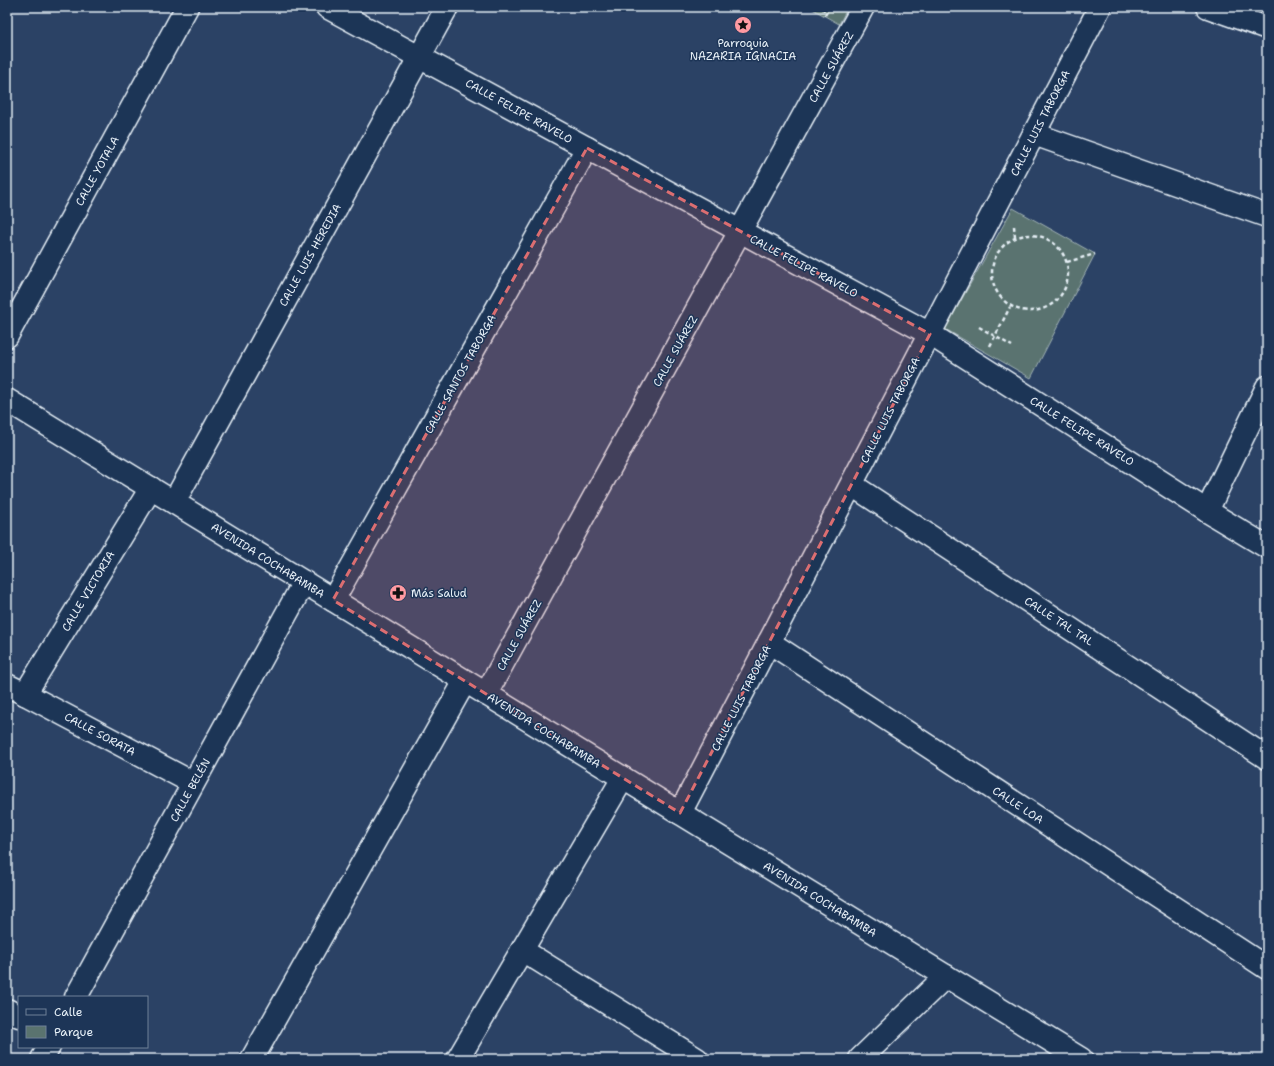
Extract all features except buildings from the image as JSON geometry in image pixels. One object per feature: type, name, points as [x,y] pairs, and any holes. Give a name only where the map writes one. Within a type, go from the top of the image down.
[{"type":"street","name":"CALLE YOTALA","points":[[7,336],[187,7]]},
{"type":"street","name":"CALLE FELIPE RAVELO","points":[[327,7],[930,334],[1267,547]]},
{"type":"street","name":"CALLE LUIS HEREDIA","points":[[174,502],[447,7]]},
{"type":"street","name":"CALLE SUÁREZ","points":[[486,694],[863,7]]},
{"type":"street","name":"CALLE LUIS TABORGA","points":[[680,813],[1100,7]]},
{"type":"street","points":[[1208,7],[1267,28]]},
{"type":"street","points":[[1034,134],[1267,216]]},
{"type":"street","name":"CALLE SANTOS TABORGA","points":[[333,600],[587,148]]},
{"type":"street","points":[[1208,511],[1267,387]]},
{"type":"street","name":"AVENIDA COCHABAMBA","points":[[7,400],[1081,1059]]},
{"type":"street","name":"CALLE TAL TAL","points":[[852,485],[1267,758]]},
{"type":"street","name":"CALLE VICTORIA","points":[[16,690],[151,488]]},
{"type":"street","name":"CALLE BELÉN","points":[[77,996],[304,582]]},
{"type":"street","name":"CALLE LOA","points":[[769,642],[1267,968]]},
{"type":"street","points":[[252,1059],[465,681]]},
{"type":"street","name":"CALLE SORATA","points":[[16,690],[193,783]]},
{"type":"street","points":[[458,1059],[623,778]]},
{"type":"street","points":[[522,950],[697,1059]]},
{"type":"street","points":[[860,1059],[946,976]]},
{"type":"street","points":[[7,1010],[18,1016]]},
{"type":"street","points":[[42,1059],[48,1048]]},
{"type":"path","points":[[823,7],[825,15],[830,7]]},
{"type":"path","points":[[1027,234],[1040,236],[1051,241],[1060,250],[1067,262],[1068,275],[1065,288],[1058,299],[1048,307],[1035,312],[1022,311],[1010,307],[1000,299],[994,288],[991,276],[992,264],[997,253],[1005,244],[1015,237],[1027,234]]},
{"type":"path","points":[[1067,262],[1094,254]]},
{"type":"path","points":[[980,366],[1010,307]]},
{"type":"path","points":[[979,327],[1012,346]]},
{"type":"highlighted area","points":[[587,148],[930,334],[680,813],[333,600]]},
{"type":"green space","points":[[809,7],[848,7],[839,24]]},
{"type":"green space","points":[[1013,208],[1095,254],[1031,378],[945,329]]},
{"type":"place","name":"Parroquia NAZARIA IGNACIA","points":[[743,25]]},
{"type":"place","name":"Más Salud","points":[[398,593]]}]
